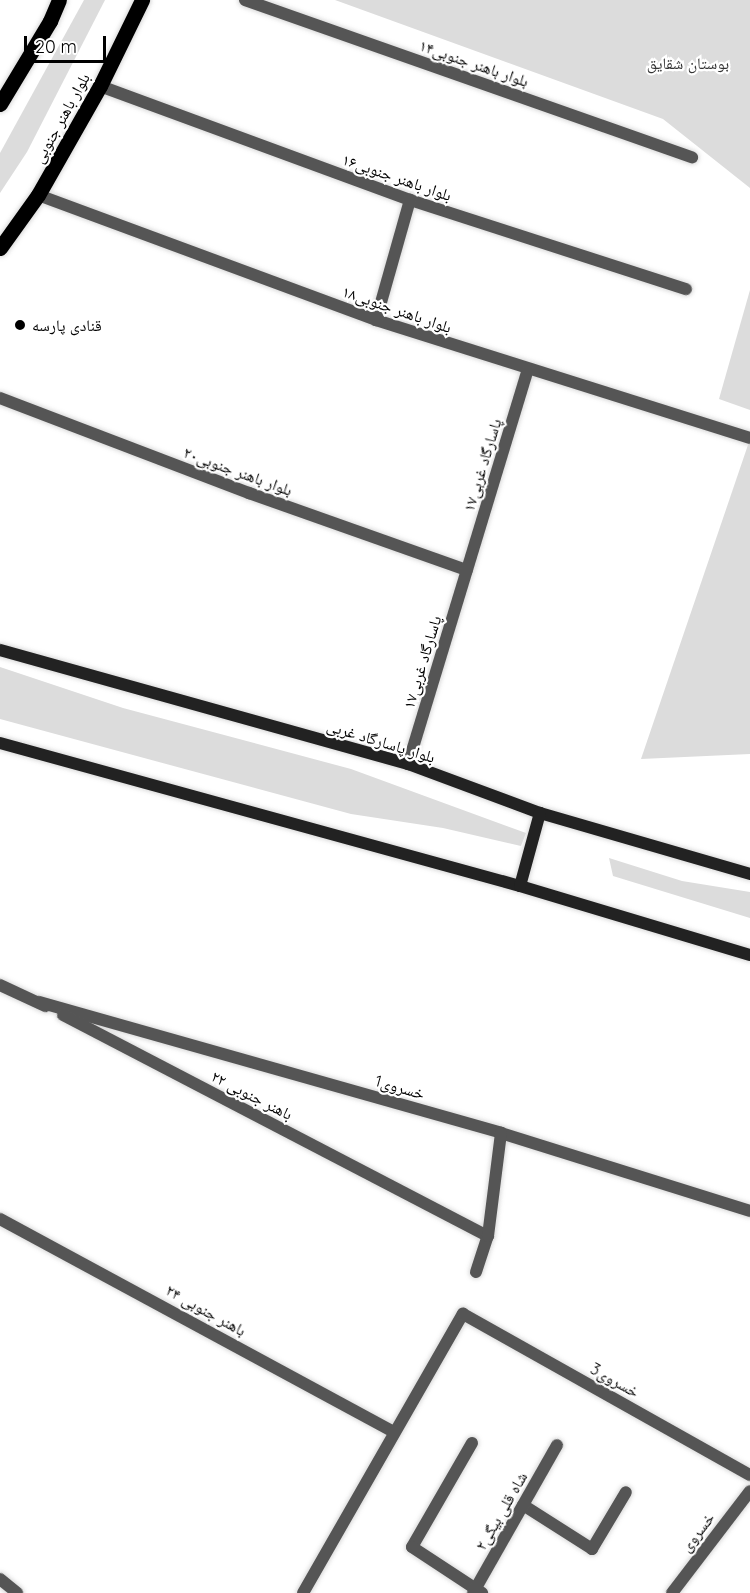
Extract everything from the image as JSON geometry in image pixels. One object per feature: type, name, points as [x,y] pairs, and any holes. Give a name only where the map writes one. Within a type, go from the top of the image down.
[{"type":"main road","points":[[0,104],[59,0]]},
{"type":"main road","name":"بلوار باهنر جنوبی","points":[[0,248],[39,195],[100,86],[142,0]]},
{"type":"main road","name":"بلوار پاسارگاد غربی","points":[[0,650],[408,764],[540,813],[750,874]]},
{"type":"main road","points":[[0,743],[520,886],[750,955]]},
{"type":"main road","points":[[520,886],[540,813]]},
{"type":"street","name":"بلوار باهنر جنوبی۱۴","points":[[245,0],[692,157]]},
{"type":"street","name":"بلوار باهنر جنوبی۱۶","points":[[100,86],[410,200],[686,289]]},
{"type":"street","name":"۱۸بلوار باهنر جنوبی","points":[[39,195],[376,320],[528,370],[750,438]]},
{"type":"street","points":[[376,320],[410,200]]},
{"type":"street","name":"۱۷پاسارگاد غربی","points":[[467,570],[528,370]]},
{"type":"street","name":"بلوار باهنر جنوبی۲۰","points":[[0,398],[249,493],[467,570]]},
{"type":"street","name":"پاسارگاد غربی۱۷","points":[[408,764],[467,570]]},
{"type":"street","name":"۲۲ باهنر جنوبی","points":[[0,985],[39,1002],[488,1236]]},
{"type":"street","name":"خسروى1","points":[[39,1002],[501,1133],[750,1211]]},
{"type":"street","points":[[476,1272],[488,1236],[501,1133]]},
{"type":"street","name":"۲۴ باهنر جنوبی","points":[[0,1219],[393,1432]]},
{"type":"street","name":"3خسروى","points":[[393,1432],[463,1314],[750,1475]]},
{"type":"street","points":[[303,1593],[393,1432]]},
{"type":"street","points":[[472,1443],[412,1547],[476,1592]]},
{"type":"street","name":"شاه قلی بیگی۲","points":[[476,1592],[558,1445]]},
{"type":"street","name":"خسروى","points":[[672,1593],[750,1491]]},
{"type":"street","points":[[523,1505],[592,1549],[626,1492]]},
{"type":"street","points":[[0,1579],[17,1593]]},
{"type":"green space","points":[[84,0],[105,0],[27,152],[0,193],[0,153]]},
{"type":"green space","name":"بوستان شقایق","points":[[335,0],[750,0],[750,188],[663,119]]},
{"type":"green space","points":[[750,290],[750,410],[719,399]]},
{"type":"green space","points":[[750,439],[750,754],[641,759]]},
{"type":"green space","points":[[0,667],[123,708],[351,769],[526,833],[521,846],[443,828],[351,814],[0,719]]},
{"type":"green space","points":[[609,858],[682,881],[750,892],[750,918],[613,876]]},
{"type":"place","name":"قنادی پارسه","points":[[20,325]]}]
